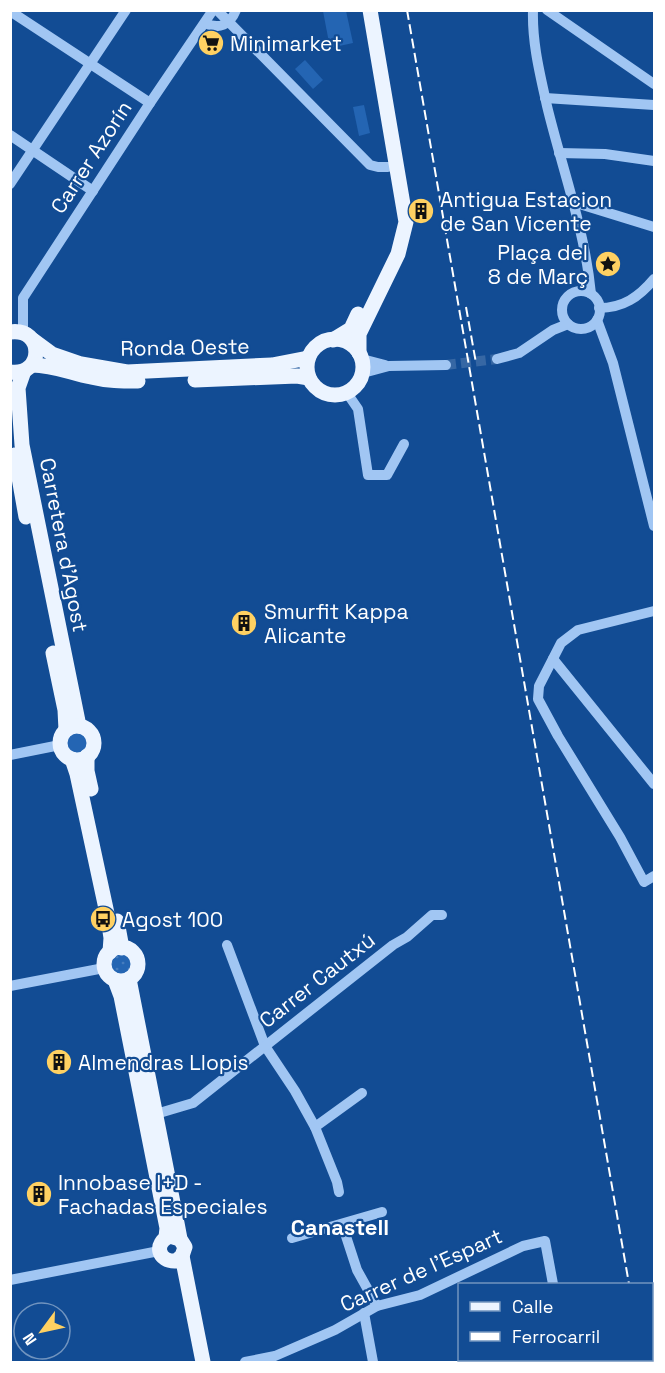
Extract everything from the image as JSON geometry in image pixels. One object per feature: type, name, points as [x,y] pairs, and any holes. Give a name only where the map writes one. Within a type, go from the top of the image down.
[{"type":"main road","name":"Ronda Oeste","points":[[19,331],[52,354],[81,364],[127,372],[272,365],[308,358],[321,343],[333,340],[351,329],[391,249],[397,217],[360,10]]},
{"type":"main road","points":[[308,358],[309,378],[313,385],[324,393],[333,395],[348,393],[358,384],[361,362],[359,334],[398,254],[406,222],[370,10]]},
{"type":"main road","name":"Carretera d'Agost","points":[[19,331],[37,353],[22,369],[18,388],[22,445],[73,728]]},
{"type":"main road","points":[[333,340],[349,343],[361,362]]},
{"type":"main road","name":"Ronda Oeste","points":[[22,369],[48,366],[117,381],[297,376],[309,378]]},
{"type":"main road","name":"Carretera d'Agost","points":[[10,429],[65,710],[73,728]]},
{"type":"main road","points":[[87,756],[77,760],[72,759],[66,756],[60,745],[61,740],[73,728],[89,731],[92,736],[93,747],[87,756],[87,771],[116,950]]},
{"type":"main road","points":[[72,759],[111,938],[116,950]]},
{"type":"main road","points":[[116,950],[132,952],[137,961],[136,971],[122,980],[108,975],[104,968],[106,956],[116,950]]},
{"type":"main road","points":[[122,980],[156,1114],[168,1242]]},
{"type":"main road","points":[[122,980],[122,996],[167,1228],[166,1260],[177,1259]]},
{"type":"main road","points":[[168,1242],[185,1247],[177,1259],[202,1362]]},
{"type":"street","points":[[10,184],[126,10]]},
{"type":"street","points":[[215,10],[230,22],[370,165],[378,168],[388,167]]},
{"type":"street","name":"Carrer Azorín","points":[[19,331],[23,298],[150,103],[215,10]]},
{"type":"street","points":[[205,23],[213,27],[223,26],[230,22],[236,10]]},
{"type":"street","points":[[533,10],[537,65],[573,202],[591,294]]},
{"type":"street","points":[[547,10],[654,84]]},
{"type":"street","points":[[10,11],[150,103]]},
{"type":"street","points":[[545,98],[654,105]]},
{"type":"street","points":[[10,135],[93,191]]},
{"type":"street","points":[[559,153],[605,154],[654,161]]},
{"type":"street","points":[[573,202],[654,227]]},
{"type":"street","points":[[579,291],[587,269]]},
{"type":"street","points":[[599,308],[613,308],[633,299],[642,293],[654,279]]},
{"type":"street","points":[[586,329],[597,320],[600,314],[599,308],[596,299],[591,294],[579,291],[569,295],[564,301],[562,309],[566,320],[575,328],[586,329],[605,346]]},
{"type":"street","points":[[497,359],[519,353],[566,320]]},
{"type":"street","points":[[597,320],[613,363],[654,526]]},
{"type":"street","points":[[361,362],[388,366],[446,365]]},
{"type":"street","points":[[348,393],[357,409],[368,475],[387,476],[404,444]]},
{"type":"street","points":[[654,611],[578,630],[561,643],[539,686],[538,699],[644,882],[654,876]]},
{"type":"street","points":[[553,659],[654,784]]},
{"type":"street","points":[[10,755],[60,745]]},
{"type":"street","name":"Carrer Cautxú","points":[[156,1114],[193,1103],[393,945],[407,937],[432,915],[442,915]]},
{"type":"street","points":[[227,945],[265,1046],[295,1091],[315,1127],[339,1192]]},
{"type":"street","points":[[10,986],[104,968]]},
{"type":"street","points":[[315,1127],[362,1093]]},
{"type":"street","points":[[291,1238],[382,1212]]},
{"type":"street","points":[[342,1224],[357,1270],[377,1306]]},
{"type":"street","name":"Carrer de l'Espart","points":[[245,1362],[285,1351],[335,1330],[377,1306],[420,1295],[523,1246],[545,1241],[553,1283]]},
{"type":"street","points":[[10,1280],[168,1242]]},
{"type":"street","points":[[364,1313],[373,1362]]},
{"type":"green space","points":[[323,11],[346,11],[353,43],[330,48]]},
{"type":"green space","points":[[305,60],[323,80],[313,89],[295,69]]},
{"type":"green space","points":[[364,105],[370,133],[359,136],[353,107]]},
{"type":"green space","points":[[77,732],[85,735],[88,743],[85,751],[77,754],[69,751],[66,743],[69,735]]},
{"type":"green space","points":[[120,954],[128,957],[131,965],[128,973],[120,976],[112,973],[109,965],[112,957]]},
{"type":"tunnel","points":[[446,365],[497,359]]},
{"type":"railway","points":[[407,10],[629,1283]]},
{"type":"railway","points":[[466,307],[476,363]]},
{"type":"place","name":"Minimarket","points":[[211,43]]},
{"type":"place","name":"Antigua Estacion de San Vicente","points":[[421,211]]},
{"type":"place","name":"Plaça del 8 de Març","points":[[608,264]]},
{"type":"place","name":"Smurfit Kappa Alicante","points":[[244,623]]},
{"type":"place","name":"Agost 100","points":[[103,919]]},
{"type":"place","name":"Almendras Llopis","points":[[59,1062]]},
{"type":"place","name":"Innobase I+D - Fachadas Especiales","points":[[39,1194]]},
{"type":"district","name":"Canastell","points":[[340,1227]]}]
